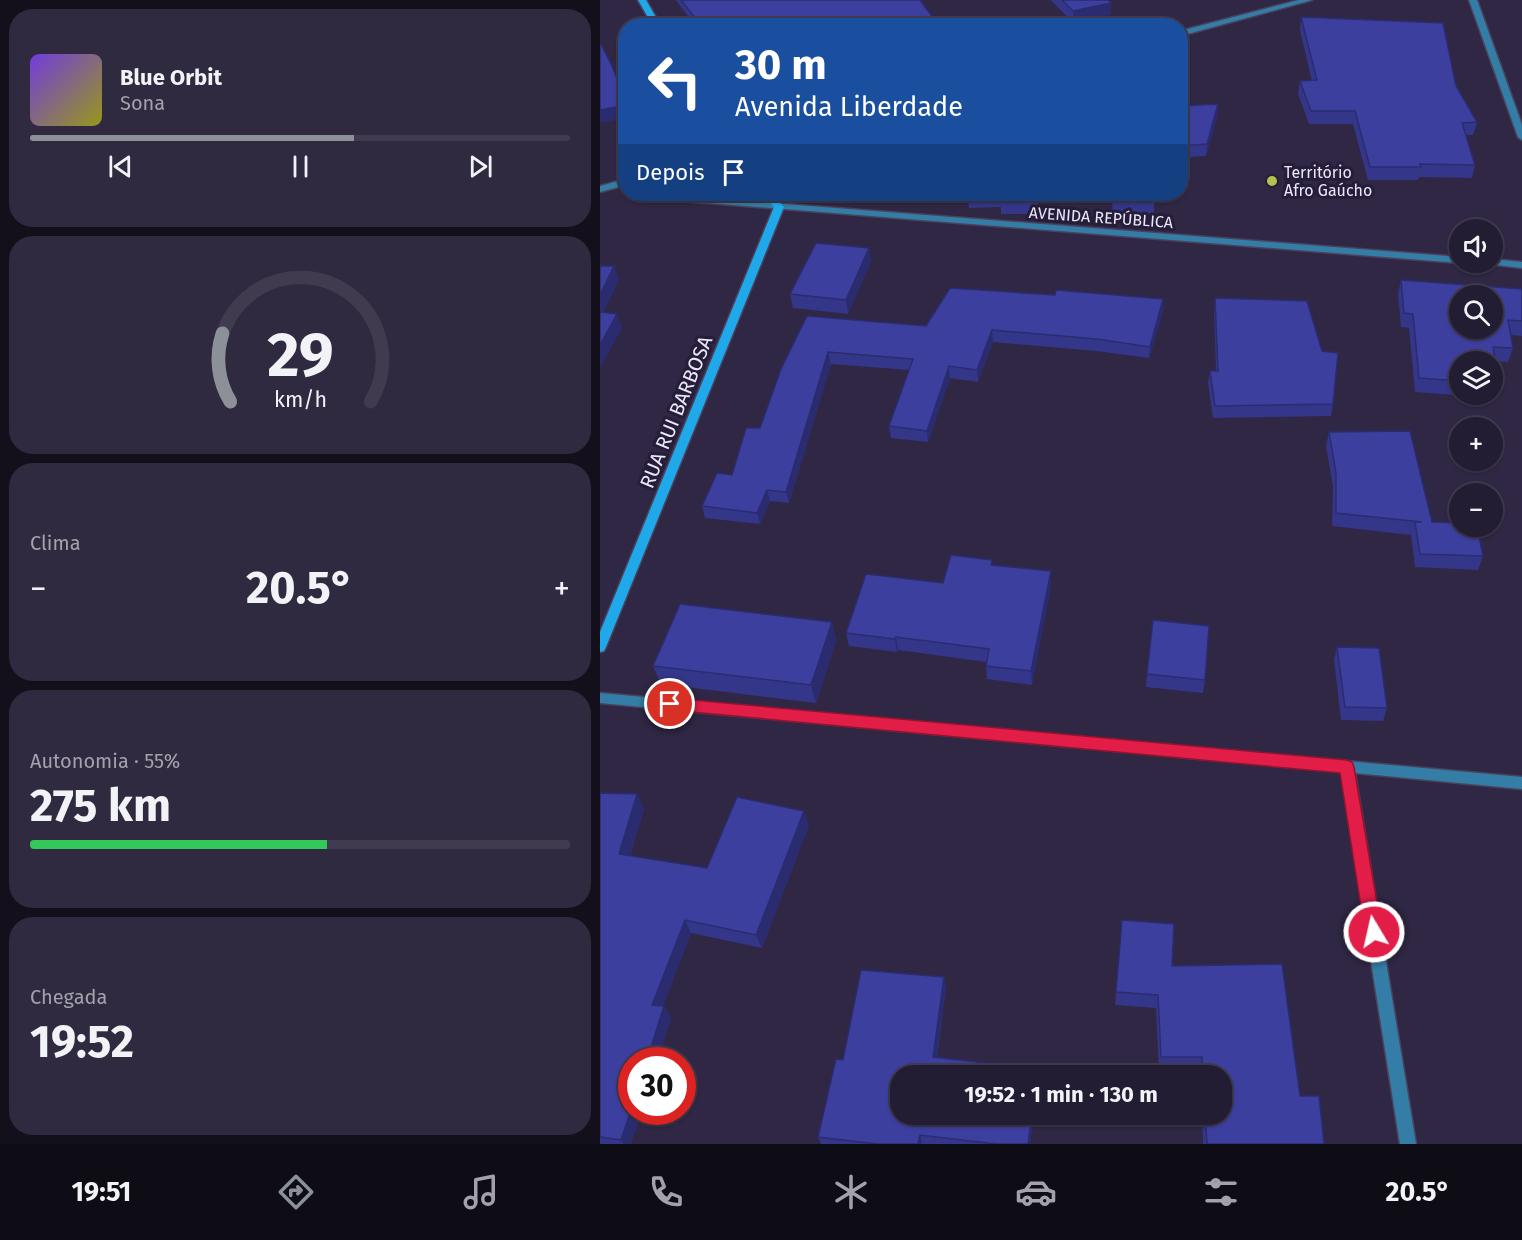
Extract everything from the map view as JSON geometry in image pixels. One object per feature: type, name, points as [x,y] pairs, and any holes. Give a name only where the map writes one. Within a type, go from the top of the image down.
[{"type":"street","points":[[642,0],[652,18]]},
{"type":"street","points":[[1188,32],[1308,0]]},
{"type":"street","points":[[1473,0],[1522,137]]},
{"type":"street","points":[[600,190],[618,184]]},
{"type":"street","points":[[600,190],[618,192]]},
{"type":"street","name":"AVENIDA REPÚBLICA","points":[[712,201],[1449,259]]},
{"type":"street","points":[[774,201],[779,207]]},
{"type":"street","name":"RUA RUI BARBOSA","points":[[600,647],[779,207]]},
{"type":"street","points":[[1503,263],[1522,265]]},
{"type":"street","points":[[600,698],[1522,783]]},
{"type":"street","points":[[1347,767],[1408,1144]]},
{"type":"building","points":[[681,0],[920,0],[933,18],[695,18]]},
{"type":"building","points":[[1062,0],[1108,0],[1111,3],[1073,11]]},
{"type":"building","points":[[1301,17],[1443,23],[1456,86],[1477,122],[1462,123],[1475,165],[1420,164],[1421,167],[1370,167],[1355,111],[1311,111],[1300,81],[1317,80]]},
{"type":"building","points":[[600,42],[618,81],[618,107],[600,110]]},
{"type":"building","points":[[1218,104],[1207,144],[1188,145],[1188,106]]},
{"type":"building","points":[[816,243],[869,248],[846,300],[790,294]]},
{"type":"building","points":[[600,266],[614,266],[600,295]]},
{"type":"building","points":[[1401,280],[1468,285],[1449,285],[1449,339],[1503,339],[1503,288],[1522,289],[1522,321],[1508,320],[1513,348],[1493,347],[1494,351],[1449,351],[1449,380],[1419,378],[1413,314],[1404,313]]},
{"type":"building","points":[[950,288],[1055,295],[1056,290],[1163,299],[1150,347],[1097,339],[992,330],[977,370],[949,366],[927,431],[889,426],[913,359],[828,352],[786,492],[767,490],[757,513],[702,506],[717,473],[732,475],[746,428],[760,428],[781,369],[807,316],[926,326]]},
{"type":"building","points":[[1215,298],[1307,301],[1322,351],[1338,353],[1333,404],[1215,406],[1210,371],[1218,371]]},
{"type":"building","points":[[600,312],[617,314],[600,345]]},
{"type":"building","points":[[1410,431],[1432,522],[1449,523],[1449,537],[1479,537],[1483,556],[1420,554],[1415,522],[1422,522],[1336,513],[1336,473],[1329,432]]},
{"type":"building","points":[[951,555],[992,560],[991,565],[1051,571],[1031,671],[986,666],[989,649],[846,633],[866,574],[943,583]]},
{"type":"building","points":[[680,604],[832,622],[811,685],[653,666]]},
{"type":"building","points":[[1153,620],[1209,626],[1205,680],[1147,674]]},
{"type":"building","points":[[1337,647],[1379,648],[1387,708],[1345,707]]},
{"type":"building","points":[[600,793],[637,794],[619,854],[707,868],[737,797],[804,811],[756,935],[685,920],[652,1005],[664,1006],[651,1047],[618,1047],[618,1125],[626,1125],[621,1140],[600,1137]]},
{"type":"building","points":[[1122,920],[1174,924],[1172,966],[1282,964],[1300,1096],[1319,1096],[1324,1144],[1207,1144],[1206,1125],[1232,1125],[1232,1065],[1202,1065],[1202,1057],[1161,1057],[1158,995],[1116,992]]},
{"type":"building","points":[[861,970],[944,977],[933,1057],[1003,1065],[890,1065],[890,1125],[1031,1125],[1028,1144],[996,1144],[920,1135],[918,1144],[877,1144],[818,1137],[836,1059],[843,1060]]},
{"type":"place","name":"Território Afro Gaúcho","points":[[1272,181]]},
{"type":"route","points":[[670,704],[1347,767],[1374,932]]}]
